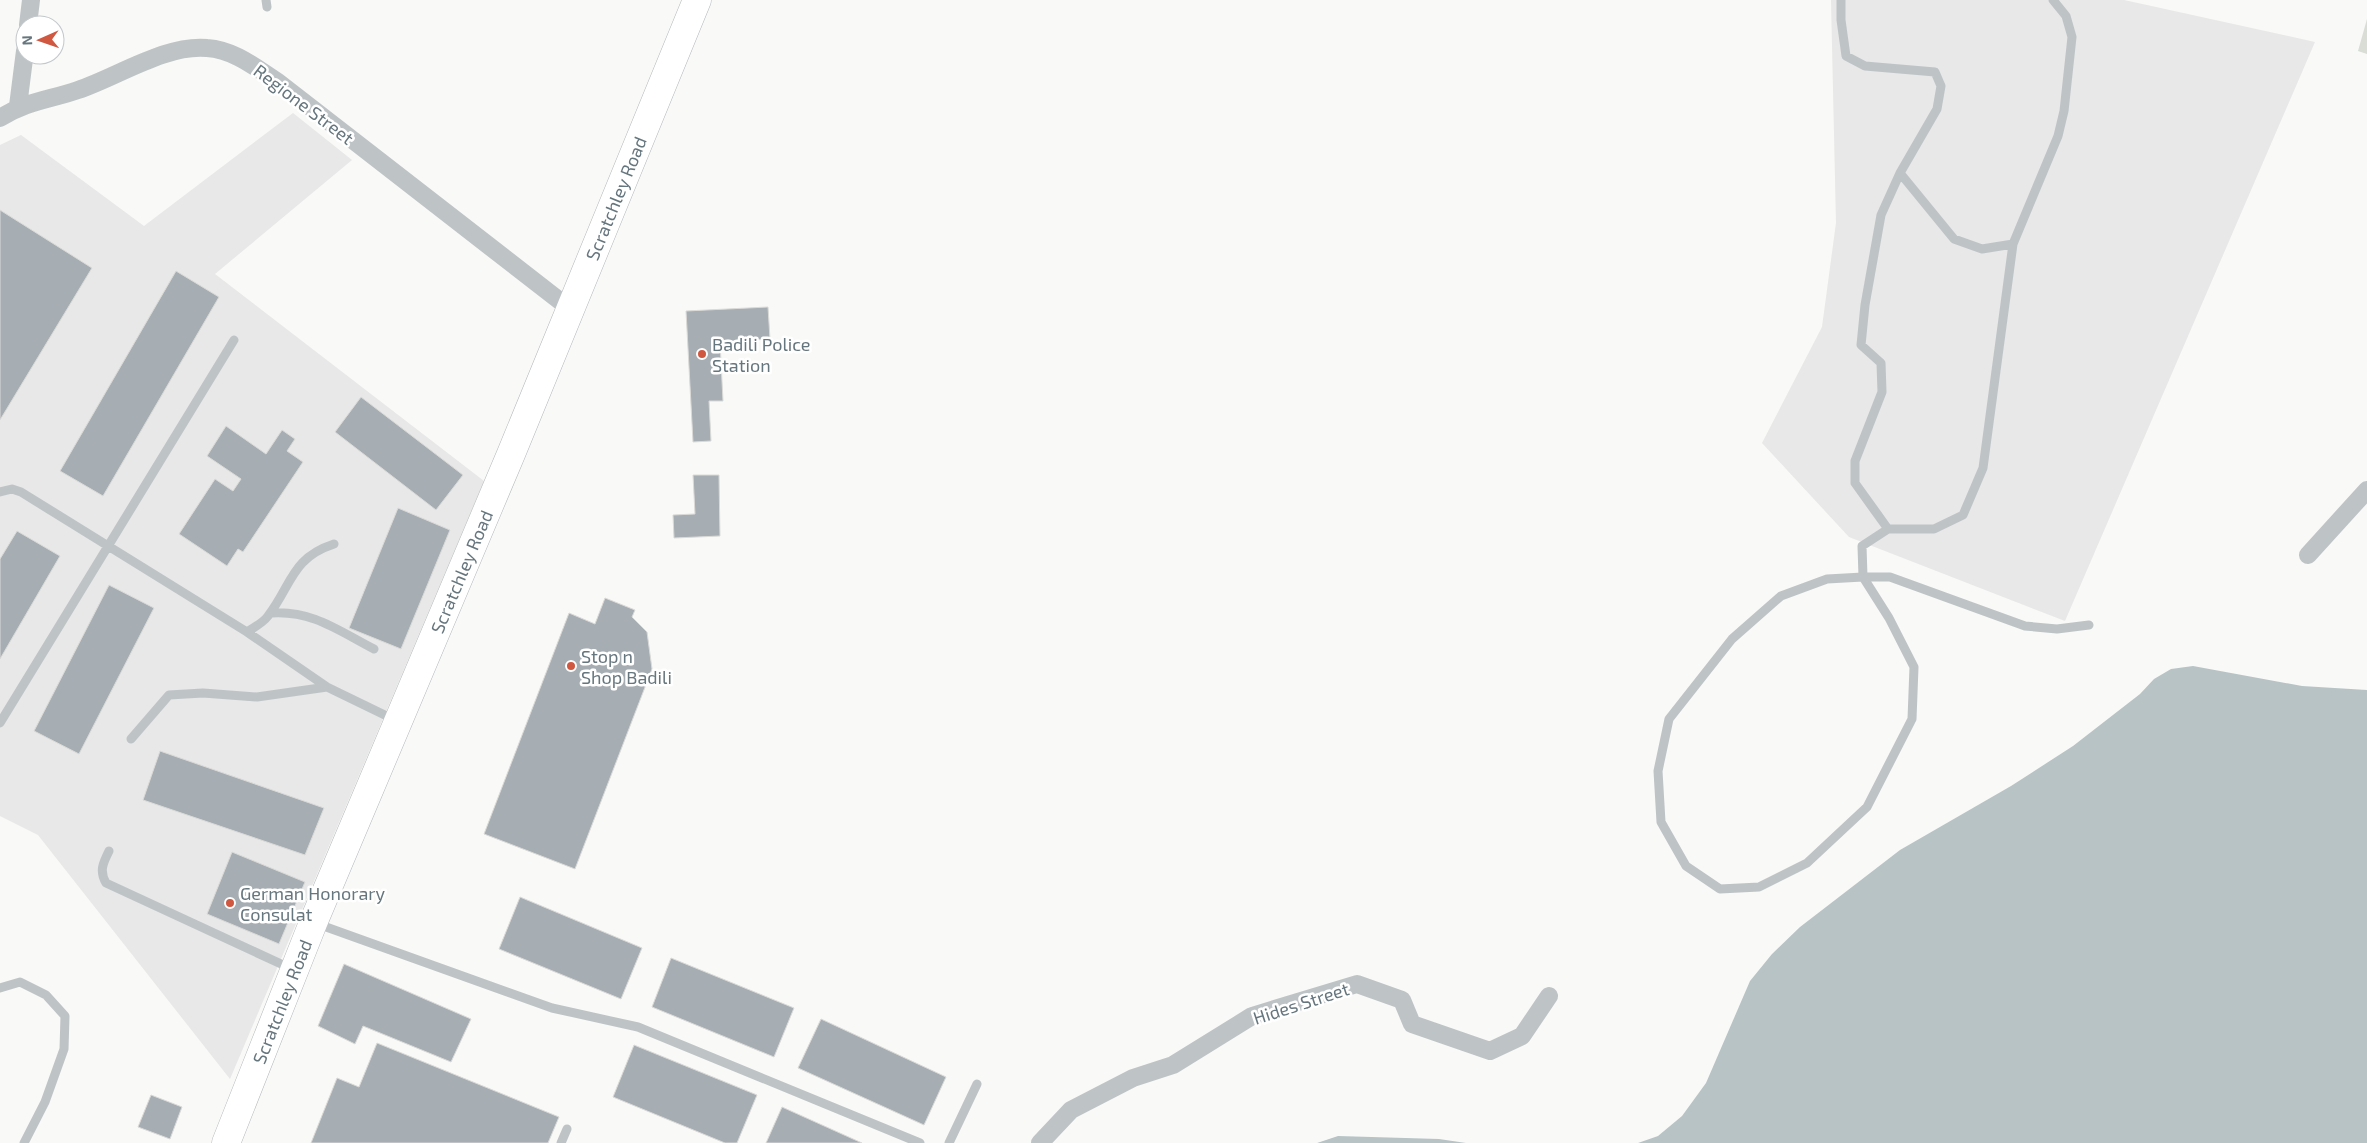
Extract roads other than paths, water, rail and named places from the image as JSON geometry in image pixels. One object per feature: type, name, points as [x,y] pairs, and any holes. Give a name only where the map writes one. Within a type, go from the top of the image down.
[{"type":"main road","name":"Scratchley Road","points":[[226,1143],[313,923],[507,463],[697,0]]},
{"type":"street","points":[[29,15],[31,0]]},
{"type":"street","name":"Regione Street","points":[[0,118],[18,106],[79,90],[159,57],[187,49],[206,48],[233,54],[278,82],[569,308]]},
{"type":"street","points":[[18,106],[23,65]]},
{"type":"street","points":[[2308,555],[2367,490]]},
{"type":"street","name":"Hides Street","points":[[1040,1143],[1071,1110],[1133,1078],[1173,1065],[1252,1016],[1357,984],[1402,1000],[1412,1024],[1490,1051],[1522,1036],[1549,996]]},
{"type":"lane","points":[[1841,0],[1841,20],[1846,56],[1865,66],[1935,72],[1941,86],[1937,110],[1900,173],[1881,215],[1865,305],[1861,345],[1881,363],[1882,392],[1854,461],[1855,483],[1888,529]]},
{"type":"lane","points":[[2054,0],[2066,16],[2072,37],[2064,111],[2058,136],[2014,244],[1983,468],[1963,515],[1934,529],[1888,529],[1862,546],[1863,577],[1889,618],[1914,667],[1912,719],[1867,807],[1807,863],[1759,887],[1720,889],[1686,866],[1661,822],[1658,771],[1669,719],[1732,639],[1781,596],[1827,579],[1863,577],[1890,577],[2025,626],[2057,629],[2089,626]]},
{"type":"lane","points":[[1900,173],[1954,238],[1982,249],[2014,244]]},
{"type":"lane","points":[[0,723],[234,340]]},
{"type":"lane","points":[[0,492],[12,489],[21,492],[247,632],[327,687],[398,721]]},
{"type":"lane","points":[[247,632],[268,618],[290,576],[302,563],[325,546],[334,544]]},
{"type":"lane","points":[[270,613],[306,614],[374,649]]},
{"type":"lane","points":[[131,739],[169,695],[203,693],[257,697],[327,687]]},
{"type":"lane","points":[[109,851],[102,868],[102,876],[106,883],[295,970]]},
{"type":"lane","points":[[313,923],[552,1008],[638,1026],[920,1143]]},
{"type":"lane","points":[[0,988],[20,982],[46,995],[65,1016],[64,1049],[45,1102],[24,1143]]},
{"type":"lane","points":[[949,1143],[976,1084]]},
{"type":"lane","points":[[560,1143],[567,1129]]},
{"type":"place","name":"Badili Police Station","points":[[702,354]]},
{"type":"place","name":"Stop n Shop Badili","points":[[571,666]]},
{"type":"place","name":"German Honorary Consulat","points":[[230,903]]}]
